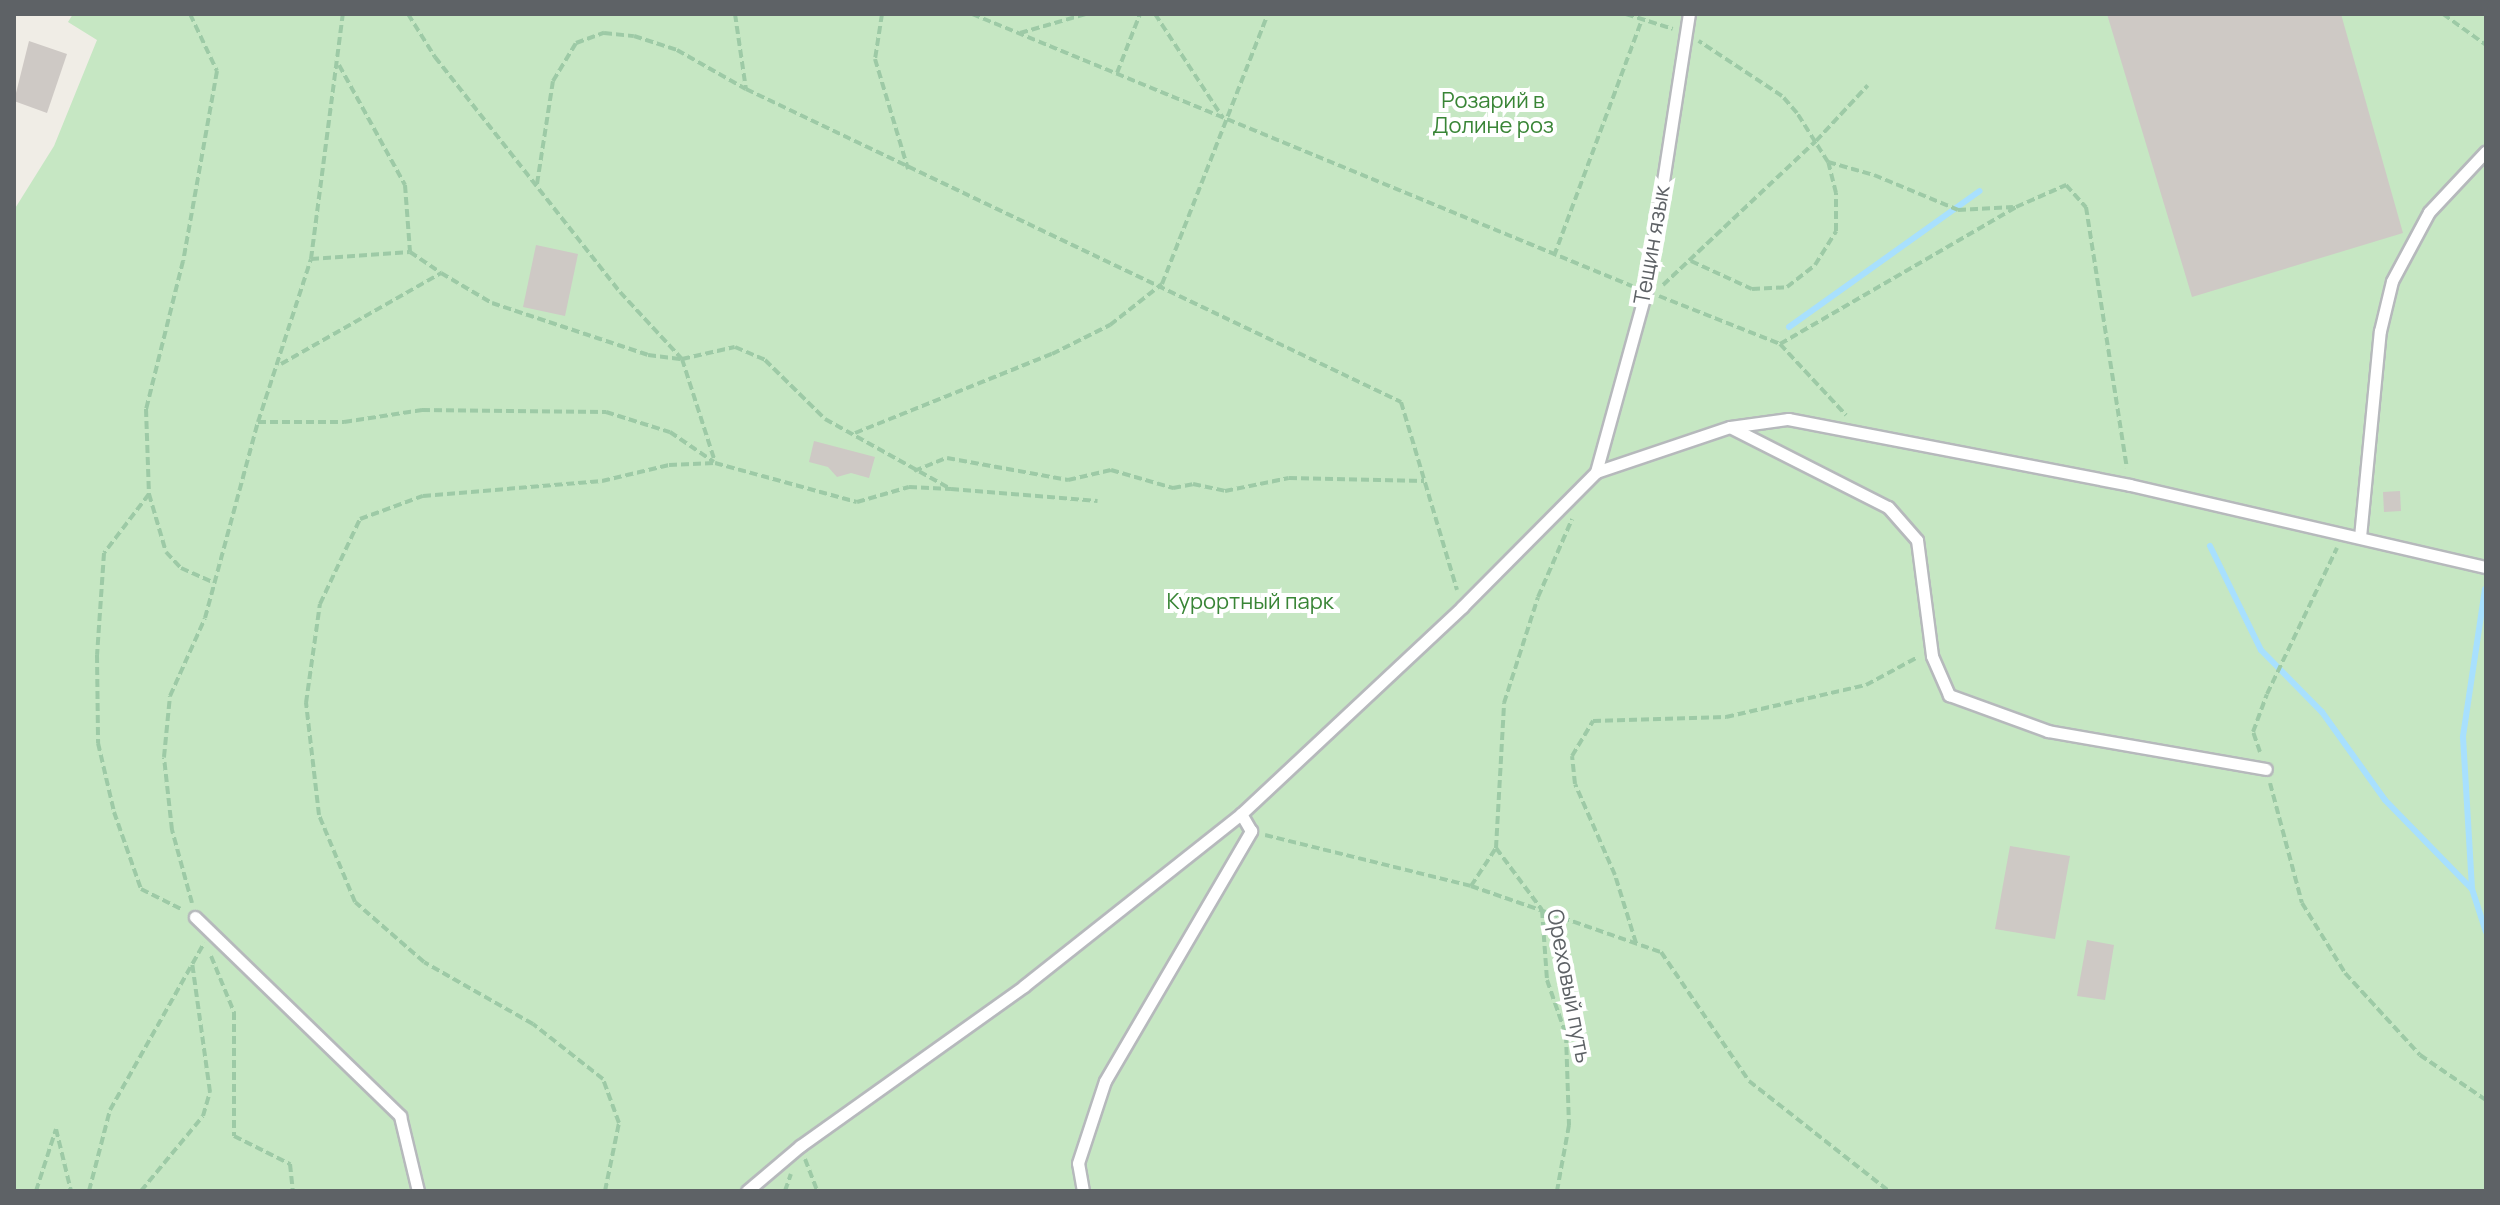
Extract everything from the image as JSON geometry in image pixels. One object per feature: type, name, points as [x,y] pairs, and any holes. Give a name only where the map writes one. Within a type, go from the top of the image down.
[{"type":"lane","name":"Тещин язык","points":[[1596,472],[1646,291],[1689,14]]},
{"type":"lane","points":[[2360,537],[2380,331],[2392,281],[2429,212],[2486,151]]},
{"type":"lane","points":[[747,1191],[800,1146],[1024,986],[1241,814],[1462,607],[1596,472],[1730,427],[1788,419],[1858,428],[2130,485],[2486,567]]},
{"type":"lane","points":[[1730,427],[1888,507],[1917,540],[1931,644],[1949,695],[2048,731],[2266,769]]},
{"type":"lane","points":[[1083,1191],[1078,1163],[1105,1081],[1251,831],[1241,814]]},
{"type":"lane","points":[[195,917],[400,1116],[418,1191]]},
{"type":"path","points":[[190,14],[217,71],[183,261],[146,409],[149,494],[166,552],[181,568],[214,583]]},
{"type":"path","points":[[195,917],[172,830],[164,757],[170,696],[205,618],[258,422],[281,364],[311,259],[339,64],[343,14]]},
{"type":"path","points":[[408,14],[620,292],[682,359],[715,463]]},
{"type":"path","points":[[735,14],[746,89]]},
{"type":"path","points":[[882,14],[875,59],[908,169]]},
{"type":"path","points":[[972,14],[1554,256],[1780,344],[1858,428]]},
{"type":"path","points":[[1020,33],[1086,14]]},
{"type":"path","points":[[1117,73],[1140,14]]},
{"type":"path","points":[[1155,14],[1224,120]]},
{"type":"path","points":[[853,434],[1052,354],[1110,325],[1162,284],[1268,14]]},
{"type":"path","points":[[1626,14],[1688,34],[1782,96],[1828,162],[1836,193],[1836,231],[1815,265],[1787,287],[1752,289],[1691,261]]},
{"type":"path","points":[[2443,14],[2486,45]]},
{"type":"path","points":[[1554,256],[1642,19]]},
{"type":"path","points":[[537,186],[553,81],[576,43],[604,33],[634,36],[677,50],[746,89],[908,169],[1162,284],[1401,402],[1462,607]]},
{"type":"path","points":[[339,64],[405,185],[410,252]]},
{"type":"path","points":[[1646,291],[1659,289],[1691,261],[1816,141],[1868,85]]},
{"type":"path","points":[[1828,162],[1889,180],[1958,210],[2016,207]]},
{"type":"path","points":[[1780,344],[2016,207],[2066,185],[2086,207],[2130,485]]},
{"type":"path","points":[[311,259],[410,252],[492,303],[648,355],[682,359],[735,347],[765,360],[802,400],[853,434],[914,471],[951,489]]},
{"type":"path","points":[[281,364],[441,273]]},
{"type":"path","points":[[258,422],[344,422],[422,410],[606,412],[670,432],[715,463]]},
{"type":"path","points":[[914,471],[947,458],[1068,480],[1111,470],[1173,488],[1193,484],[1225,491],[1289,478],[1424,481]]},
{"type":"path","points":[[605,1191],[619,1123],[603,1079],[533,1024],[424,962],[355,902],[319,815],[306,703],[320,604],[360,519],[423,496],[602,481],[669,465],[715,463],[857,502],[909,487],[1098,501]]},
{"type":"path","points":[[149,494],[104,553],[98,743],[114,812],[141,889],[195,917]]},
{"type":"path","points":[[1471,886],[1496,848],[1504,703],[1538,597],[1578,505]]},
{"type":"path","points":[[2344,534],[2267,694],[2253,732],[2289,839],[2302,903],[2345,973],[2420,1055],[2486,1100]]},
{"type":"path","points":[[1636,943],[1615,875],[1575,784],[1572,756],[1593,721],[1726,717],[1817,698],[1866,685],[1908,665],[1931,644]]},
{"type":"path","points":[[1251,831],[1471,886],[1661,952],[1749,1081],[1889,1191]]},
{"type":"path","name":"Ореховый путь","points":[[1496,848],[1542,910],[1547,980],[1559,1006],[1570,1079],[1569,1125],[1557,1191]]},
{"type":"path","points":[[89,1191],[110,1110],[205,941],[234,1012],[234,1136],[290,1164],[293,1191]]},
{"type":"path","points":[[141,1191],[203,1116],[210,1092],[192,963]]},
{"type":"path","points":[[36,1191],[56,1129],[71,1191]]},
{"type":"path","points":[[800,1146],[817,1191]]},
{"type":"green space","name":"Курортный парк","points":[[73,14],[2486,14],[2486,1191],[14,1191],[14,210],[54,146],[97,40],[68,22]]},
{"type":"building","points":[[2107,14],[2341,14],[2403,233],[2192,297]]},
{"type":"building","points":[[29,41],[67,54],[47,113],[14,101]]},
{"type":"building","points":[[536,245],[578,254],[565,316],[523,307]]},
{"type":"building","points":[[814,441],[875,457],[869,478],[851,473],[837,477],[828,467],[809,462]]},
{"type":"building","points":[[2400,491],[2401,511],[2384,512],[2383,492]]},
{"type":"building","points":[[2010,846],[2070,856],[2055,939],[1995,929]]},
{"type":"building","points":[[2087,940],[2114,945],[2105,1000],[2077,996]]},
{"type":"waterway","points":[[1789,327],[1980,191]]},
{"type":"waterway","points":[[2210,546],[2261,650],[2322,712],[2385,800],[2472,889]]},
{"type":"waterway","points":[[2485,589],[2463,737],[2472,889],[2486,932]]},
{"type":"park label","name":"Розарий в Долине роз","points":[[1493,112]]}]
